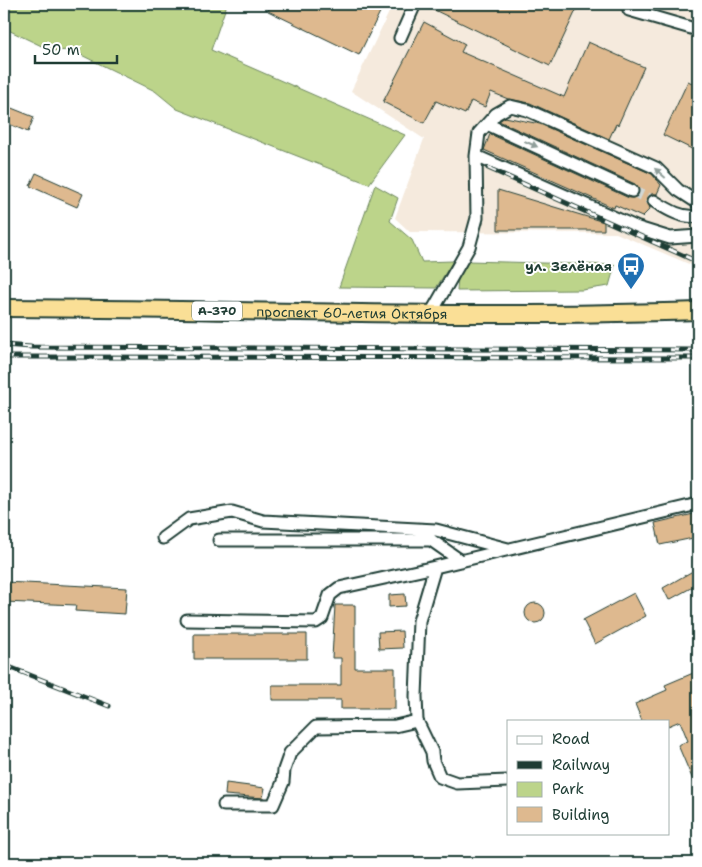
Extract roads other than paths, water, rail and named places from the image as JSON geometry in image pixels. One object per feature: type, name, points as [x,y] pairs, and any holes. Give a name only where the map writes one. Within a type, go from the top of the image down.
[{"type":"highway","name":"проспект 60-летия Октября","points":[[4,308],[430,316],[539,316],[698,311]]},
{"type":"lane","points":[[400,38],[415,4]]},
{"type":"lane","points":[[629,10],[698,30]]},
{"type":"lane","points":[[430,316],[469,247],[477,218],[476,156],[478,133],[496,114],[510,106],[527,110],[656,168],[678,190],[698,203]]},
{"type":"lane","points":[[487,124],[632,190]]},
{"type":"lane","points":[[476,156],[638,228],[670,238],[698,236]]},
{"type":"lane","points":[[654,201],[674,213],[691,218],[698,216]]},
{"type":"lane","points":[[187,620],[316,622],[322,618],[330,595],[339,588],[461,561],[698,504]]},
{"type":"lane","points":[[163,538],[189,519],[232,512],[263,522],[436,530],[510,549]]},
{"type":"lane","points":[[219,540],[430,540],[461,561]]},
{"type":"lane","points":[[435,567],[419,621],[417,721],[432,752],[433,761],[440,777],[457,783],[507,782]]},
{"type":"lane","points":[[224,804],[272,805],[283,782],[284,770],[290,753],[316,727],[395,726],[417,721]]},
{"type":"tunnel","points":[[632,191],[654,201]]},
{"type":"railway","points":[[488,168],[698,262]]},
{"type":"railway","points":[[4,345],[31,347],[698,350]]},
{"type":"railway","points":[[4,357],[698,358]]},
{"type":"railway","points":[[4,665],[109,706]]},
{"type":"place","name":"ул. Зелёная","points":[[631,290]]}]
